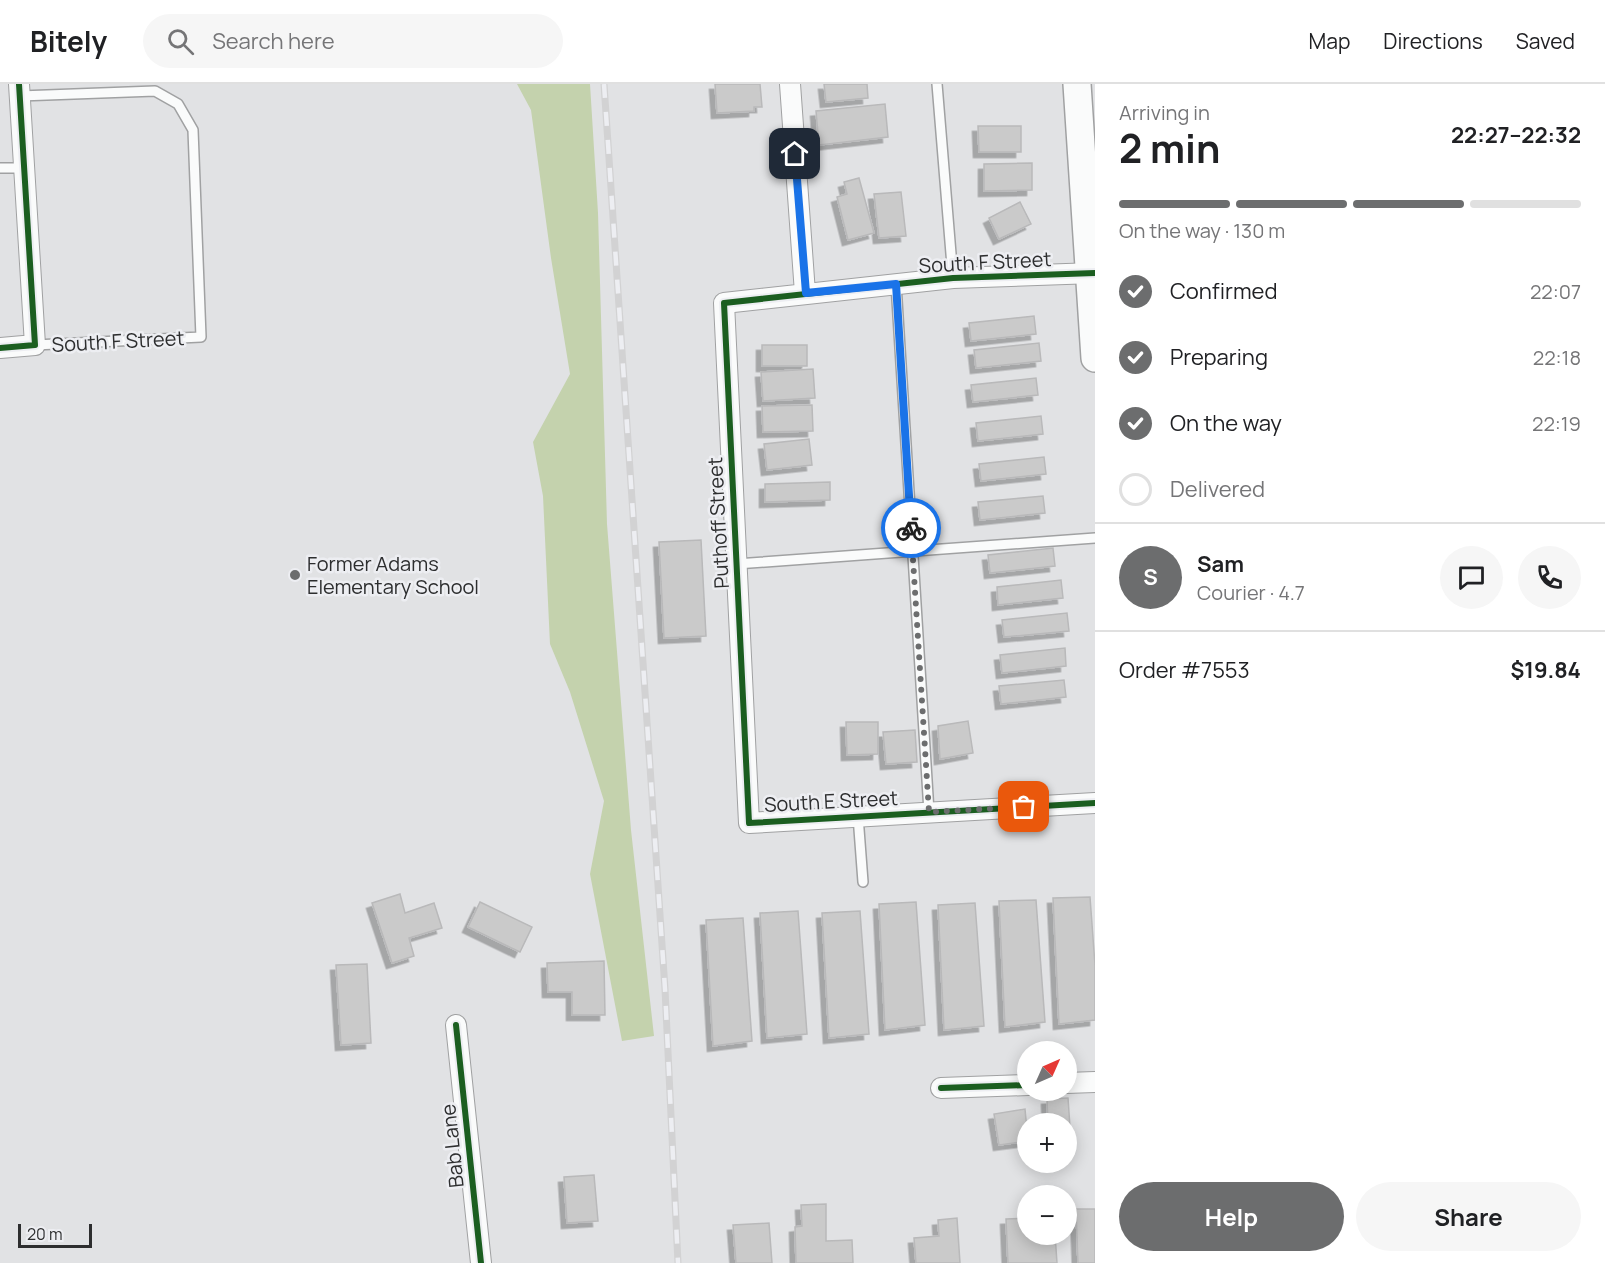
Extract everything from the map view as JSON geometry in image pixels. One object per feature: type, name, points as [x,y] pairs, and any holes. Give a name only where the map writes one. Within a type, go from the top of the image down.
[{"type":"street","points":[[790,84],[806,293]]},
{"type":"street","points":[[1077,84],[1092,273],[1095,358]]},
{"type":"street","points":[[19,90],[35,345]]},
{"type":"street","name":"South F Street","points":[[806,293],[953,278],[1092,273]]},
{"type":"street","name":"Puthoff Street","points":[[749,823],[724,303],[806,293]]},
{"type":"street","name":"South F Street","points":[[0,348],[35,345]]},
{"type":"street","name":"South E Street","points":[[749,823],[1095,803]]},
{"type":"street","name":"Bab Lane","points":[[456,1025],[481,1263]]},
{"type":"street","points":[[1077,1083],[1095,1082]]},
{"type":"street","points":[[941,1088],[1017,1085]]},
{"type":"lane","points":[[937,84],[953,278]]},
{"type":"lane","name":"South F Street","points":[[19,90],[155,91],[178,104],[193,130],[201,337],[35,345]]},
{"type":"lane","points":[[0,168],[24,168]]},
{"type":"lane","points":[[896,284],[929,812]]},
{"type":"lane","points":[[736,564],[1095,538]]},
{"type":"lane","points":[[858,816],[863,882]]},
{"type":"green space","points":[[517,84],[590,84],[598,213],[607,524],[631,830],[654,1036],[622,1041],[590,874],[604,801],[570,692],[550,644],[543,496],[533,442],[570,374],[551,258],[531,110]]},
{"type":"building","points":[[715,84],[760,84],[762,107],[754,107],[754,111],[717,113]]},
{"type":"building","points":[[824,84],[867,84],[868,98],[826,102]]},
{"type":"building","points":[[885,104],[888,137],[819,145],[816,111]]},
{"type":"building","points":[[978,126],[1021,126],[1021,152],[979,152]]},
{"type":"building","points":[[1032,163],[1032,190],[984,191],[984,164]]},
{"type":"building","points":[[859,178],[874,233],[848,240],[837,197],[847,194],[844,182]]},
{"type":"building","points":[[901,192],[906,236],[879,238],[874,194]]},
{"type":"building","points":[[1020,202],[1031,224],[999,239],[989,218]]},
{"type":"building","points":[[1034,316],[1036,334],[971,341],[969,323]]},
{"type":"building","points":[[1039,343],[1041,361],[976,368],[974,350]]},
{"type":"building","points":[[762,345],[807,345],[807,366],[762,366]]},
{"type":"building","points":[[813,369],[815,398],[763,401],[761,372]]},
{"type":"building","points":[[1036,378],[1038,395],[973,402],[971,385]]},
{"type":"building","points":[[812,405],[813,431],[763,432],[762,406]]},
{"type":"building","points":[[1041,416],[1043,434],[978,441],[976,423]]},
{"type":"building","points":[[809,439],[812,465],[767,470],[764,444]]},
{"type":"building","points":[[1044,457],[1046,474],[981,481],[979,464]]},
{"type":"building","points":[[830,482],[830,500],[765,502],[765,484]]},
{"type":"building","points":[[1043,496],[1045,513],[980,520],[978,502]]},
{"type":"building","points":[[701,540],[706,636],[664,638],[659,542]]},
{"type":"building","points":[[1053,548],[1055,566],[990,573],[988,555]]},
{"type":"building","points":[[1061,580],[1063,598],[998,605],[997,587]]},
{"type":"building","points":[[1067,613],[1069,631],[1004,637],[1002,620]]},
{"type":"building","points":[[1065,648],[1066,666],[1002,673],[1000,655]]},
{"type":"building","points":[[1064,680],[1066,697],[1001,704],[999,686]]},
{"type":"building","points":[[968,721],[973,753],[940,759],[938,726]]},
{"type":"building","points":[[846,722],[878,722],[878,754],[847,755]]},
{"type":"building","points":[[915,730],[917,762],[886,764],[883,732]]},
{"type":"building","points":[[400,894],[405,913],[434,903],[442,928],[409,938],[414,956],[392,963],[372,903]]},
{"type":"building","points":[[1090,897],[1095,965],[1095,1020],[1059,1024],[1053,898]]},
{"type":"building","points":[[1036,900],[1045,1022],[1005,1027],[999,901]]},
{"type":"building","points":[[480,902],[532,927],[520,952],[468,927]]},
{"type":"building","points":[[916,902],[925,1025],[885,1030],[879,904]]},
{"type":"building","points":[[975,903],[984,1026],[944,1030],[938,905]]},
{"type":"building","points":[[798,911],[807,1034],[767,1038],[760,913]]},
{"type":"building","points":[[860,911],[869,1034],[829,1038],[822,913]]},
{"type":"building","points":[[743,918],[752,1041],[713,1046],[706,920]]},
{"type":"building","points":[[604,961],[605,1015],[572,1015],[572,992],[548,992],[547,963]]},
{"type":"building","points":[[367,964],[371,1043],[341,1045],[336,965]]},
{"type":"building","points":[[1047,1101],[1068,1101],[1069,1113],[1048,1113]]},
{"type":"building","points":[[1025,1109],[1025,1113],[1017,1113],[1017,1143],[999,1145],[994,1114]]},
{"type":"building","points":[[594,1175],[598,1221],[567,1223],[564,1177]]},
{"type":"building","points":[[826,1204],[826,1241],[852,1240],[853,1263],[796,1263],[795,1227],[802,1226],[801,1205]]},
{"type":"building","points":[[1077,1209],[1095,1209],[1095,1263],[1078,1263]]},
{"type":"building","points":[[957,1218],[960,1263],[916,1263],[914,1238],[939,1236],[938,1220]]},
{"type":"building","points":[[1017,1218],[1017,1245],[1056,1245],[1057,1263],[1008,1263],[1006,1219]]},
{"type":"building","points":[[769,1223],[772,1263],[736,1263],[733,1225]]},
{"type":"railway","points":[[604,84],[665,989],[678,1263]]},
{"type":"cycle path","points":[[0,348],[35,345],[19,84]]},
{"type":"cycle path","points":[[1095,273],[953,278],[724,303],[749,823],[1095,803]]},
{"type":"cycle path","points":[[456,1025],[481,1263]]},
{"type":"cycle path","points":[[941,1088],[1017,1085]]},
{"type":"way so far","points":[[911,528],[929,812],[1024,807]]},
{"type":"place","name":"Former Adams Elementary School","points":[[295,575]]},
{"type":"route","points":[[795,154],[806,293],[896,284],[911,528]]}]
